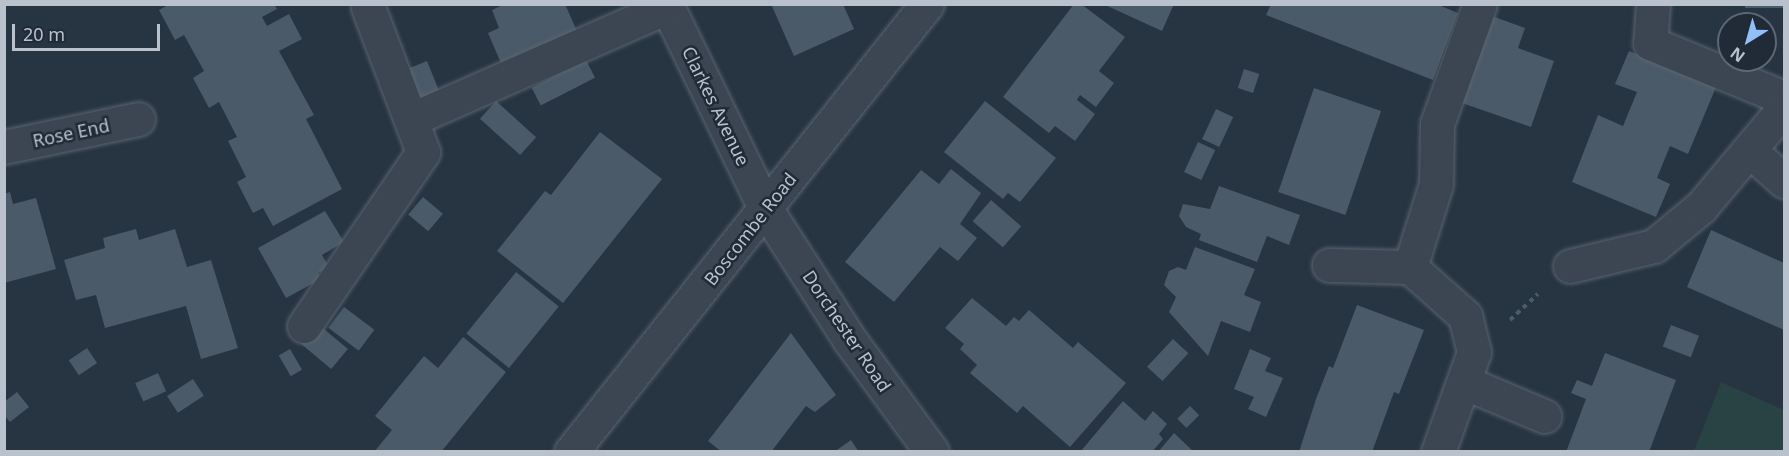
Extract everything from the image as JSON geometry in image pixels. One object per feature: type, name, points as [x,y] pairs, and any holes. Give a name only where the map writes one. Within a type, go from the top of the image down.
[{"type":"street","name":"Boscombe Road","points":[[571,452],[927,4]]},
{"type":"street","points":[[1410,267],[1436,184],[1437,124],[1480,4]]},
{"type":"street","points":[[1653,4],[1650,43],[1785,98]]},
{"type":"street","name":"Clarkes Avenue","points":[[667,6],[765,208]]},
{"type":"street","points":[[411,119],[667,6]]},
{"type":"street","points":[[304,326],[423,152],[368,7]]},
{"type":"street","points":[[1570,266],[1654,246],[1701,207],[1785,108]]},
{"type":"street","name":"Rose End","points":[[4,147],[138,119]]},
{"type":"street","points":[[1749,150],[1785,181]]},
{"type":"street","name":"Dorchester Road","points":[[765,208],[849,339],[932,452]]},
{"type":"street","points":[[1329,265],[1410,267],[1465,316],[1470,368],[1438,452]]},
{"type":"street","points":[[1470,368],[1544,416]]},
{"type":"path","points":[[1470,368],[1570,266]]},
{"type":"green space","points":[[1721,382],[1784,410],[1784,451],[1694,451]]},
{"type":"building","points":[[170,4],[274,4],[277,9],[262,17],[267,26],[289,14],[302,39],[279,51],[314,115],[306,119],[342,189],[273,226],[263,208],[253,213],[237,182],[246,177],[228,141],[237,137],[219,102],[209,108],[193,78],[204,71],[184,35],[175,40],[159,10]]},
{"type":"building","points":[[505,4],[565,4],[580,38],[504,70],[488,33],[499,28],[492,10]]},
{"type":"building","points":[[771,4],[843,4],[854,29],[794,56]]},
{"type":"building","points":[[1074,4],[1081,4],[1125,37],[1099,71],[1114,83],[1096,107],[1080,95],[1077,100],[1095,114],[1075,141],[1055,126],[1049,133],[1003,97]]},
{"type":"building","points":[[1103,4],[1174,4],[1162,31]]},
{"type":"building","points":[[1271,4],[1436,4],[1458,13],[1433,80],[1266,15]]},
{"type":"building","points":[[1745,5],[1784,5],[1784,8],[1745,8]]},
{"type":"building","points":[[1492,16],[1525,28],[1518,48],[1554,61],[1531,127],[1462,103]]},
{"type":"building","points":[[1629,51],[1716,87],[1688,154],[1670,146],[1657,178],[1670,184],[1656,217],[1572,182],[1598,115],[1623,126],[1637,92],[1615,84]]},
{"type":"building","points":[[586,60],[595,78],[541,106],[532,88]]},
{"type":"building","points":[[427,61],[442,99],[416,110],[401,71]]},
{"type":"building","points":[[1244,69],[1259,74],[1253,93],[1238,88]]},
{"type":"building","points":[[1314,88],[1381,111],[1345,215],[1278,192]]},
{"type":"building","points":[[496,101],[536,137],[520,155],[480,119]]},
{"type":"building","points":[[985,101],[1056,158],[1020,202],[1008,193],[1003,199],[944,152]]},
{"type":"building","points":[[1216,109],[1233,117],[1219,147],[1202,139]]},
{"type":"building","points":[[600,132],[662,179],[563,303],[497,251],[545,191],[551,195]]},
{"type":"building","points":[[1198,142],[1215,150],[1201,180],[1184,172]]},
{"type":"building","points":[[951,169],[981,193],[960,224],[977,238],[958,261],[940,247],[894,302],[845,262],[921,170],[939,184]]},
{"type":"building","points":[[1219,186],[1300,215],[1289,245],[1267,236],[1257,262],[1199,240],[1201,234],[1186,227],[1179,216],[1183,204],[1210,209]]},
{"type":"building","points":[[10,192],[13,204],[36,198],[56,269],[4,283],[4,194]]},
{"type":"building","points":[[423,197],[443,214],[428,231],[408,215]]},
{"type":"building","points":[[991,200],[1021,226],[1003,247],[973,221]]},
{"type":"building","points":[[325,211],[344,242],[322,255],[329,267],[318,273],[321,279],[286,298],[258,248]]},
{"type":"building","points":[[136,229],[139,240],[175,229],[187,267],[211,260],[238,348],[201,359],[186,306],[105,328],[96,295],[76,300],[64,260],[105,248],[103,238]]},
{"type":"building","points":[[1711,230],[1784,263],[1784,330],[1687,287]]},
{"type":"building","points":[[1195,247],[1255,269],[1244,295],[1261,302],[1250,332],[1221,321],[1208,356],[1169,312],[1176,297],[1164,285],[1169,271],[1178,267],[1186,270]]},
{"type":"building","points":[[516,272],[559,307],[509,368],[466,333]]},
{"type":"building","points":[[972,298],[1006,326],[1014,317],[1019,321],[1029,310],[1073,348],[1078,342],[1126,383],[1070,447],[1023,406],[1017,413],[970,373],[977,365],[960,349],[964,344],[945,328]]},
{"type":"building","points":[[1357,305],[1424,330],[1399,394],[1394,392],[1372,452],[1299,452],[1329,366],[1333,368]]},
{"type":"building","points":[[344,307],[374,330],[359,351],[328,328]]},
{"type":"building","points":[[318,324],[348,349],[331,369],[301,344]]},
{"type":"building","points":[[1671,325],[1699,336],[1691,357],[1663,346]]},
{"type":"building","points":[[791,333],[836,395],[815,412],[806,406],[771,452],[722,452],[708,441]]},
{"type":"building","points":[[463,337],[506,372],[441,452],[374,452],[392,430],[375,416],[424,356],[438,368]]},
{"type":"building","points":[[1173,339],[1188,353],[1162,381],[1147,367]]},
{"type":"building","points":[[87,348],[97,363],[79,375],[69,360]]},
{"type":"building","points":[[290,349],[302,370],[291,376],[279,356]]},
{"type":"building","points":[[1250,349],[1271,358],[1265,371],[1283,378],[1266,417],[1248,409],[1254,397],[1234,389]]},
{"type":"building","points":[[1605,353],[1676,380],[1649,452],[1566,452],[1586,399],[1571,393],[1577,380],[1592,386]]},
{"type":"building","points":[[158,373],[166,391],[143,401],[135,383]]},
{"type":"building","points":[[193,379],[204,396],[178,413],[167,396]]},
{"type":"building","points":[[17,392],[29,407],[10,422],[4,415],[4,402]]},
{"type":"building","points":[[1123,401],[1145,421],[1153,411],[1167,424],[1159,434],[1163,439],[1152,452],[1080,452]]},
{"type":"building","points":[[1190,406],[1199,415],[1186,428],[1177,419]]},
{"type":"building","points":[[1174,433],[1194,452],[1158,452]]},
{"type":"building","points":[[851,440],[859,452],[834,452]]}]
